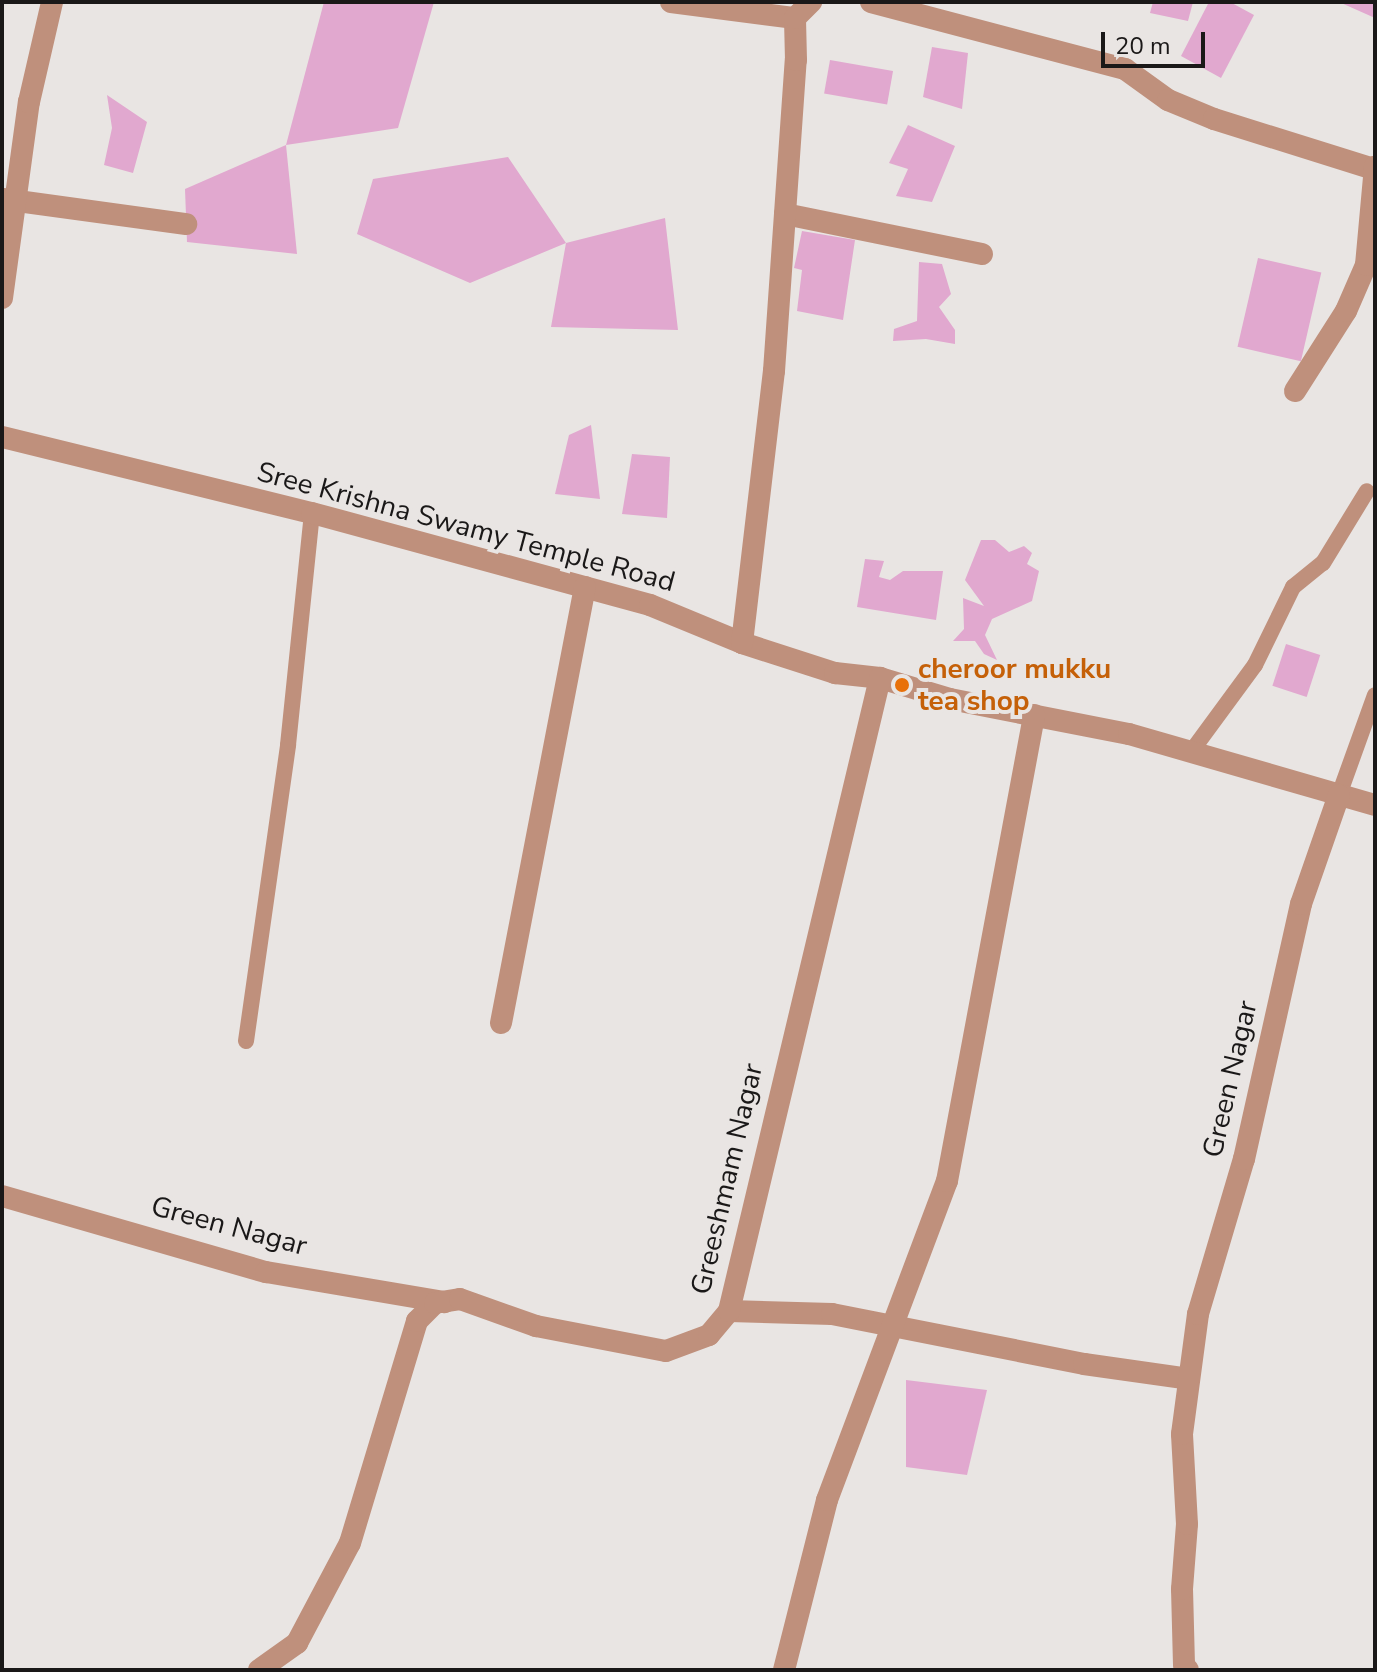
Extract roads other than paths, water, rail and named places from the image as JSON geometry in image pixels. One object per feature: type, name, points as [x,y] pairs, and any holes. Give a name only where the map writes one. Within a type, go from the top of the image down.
[{"type":"street","points":[[2,298],[9,200],[52,2]]},
{"type":"street","points":[[671,2],[795,18]]},
{"type":"street","points":[[742,643],[774,371],[796,60],[795,18],[811,2]]},
{"type":"street","points":[[871,2],[1125,69],[1168,100],[1214,119],[1375,167],[1366,265],[1346,311],[1295,391]]},
{"type":"street","points":[[9,200],[186,224]]},
{"type":"street","points":[[785,214],[982,254]]},
{"type":"street","name":"Sree Krishna Swamy Temple Road","points":[[2,437],[312,513],[650,605],[742,643],[835,673],[880,678],[950,699],[1034,715],[1191,752],[1375,805]]},
{"type":"street","points":[[501,1023],[585,587]]},
{"type":"street","name":"Greeshmam Nagar","points":[[444,1302],[460,1299],[536,1326],[666,1351],[709,1335],[729,1311],[880,678]]},
{"type":"street","points":[[784,1670],[827,1500],[947,1181],[1034,715]]},
{"type":"street","name":"Green Nagar","points":[[1188,1670],[1184,1665],[1182,1589],[1187,1524],[1182,1434],[1198,1314],[1244,1159],[1301,904],[1339,795]]},
{"type":"street","name":"Green Nagar","points":[[2,1196],[266,1272],[444,1302]]},
{"type":"street","points":[[259,1670],[297,1643],[350,1543],[417,1321],[435,1303],[444,1302]]},
{"type":"street","points":[[729,1311],[832,1314],[1084,1364],[1189,1379]]},
{"type":"lane","points":[[1191,752],[1255,665],[1293,587],[1323,563],[1367,491]]},
{"type":"lane","points":[[246,1041],[288,745],[312,513]]},
{"type":"lane","points":[[1339,795],[1375,695]]},
{"type":"place","name":"cheroor mukku tea shop","points":[[902,685]]}]
